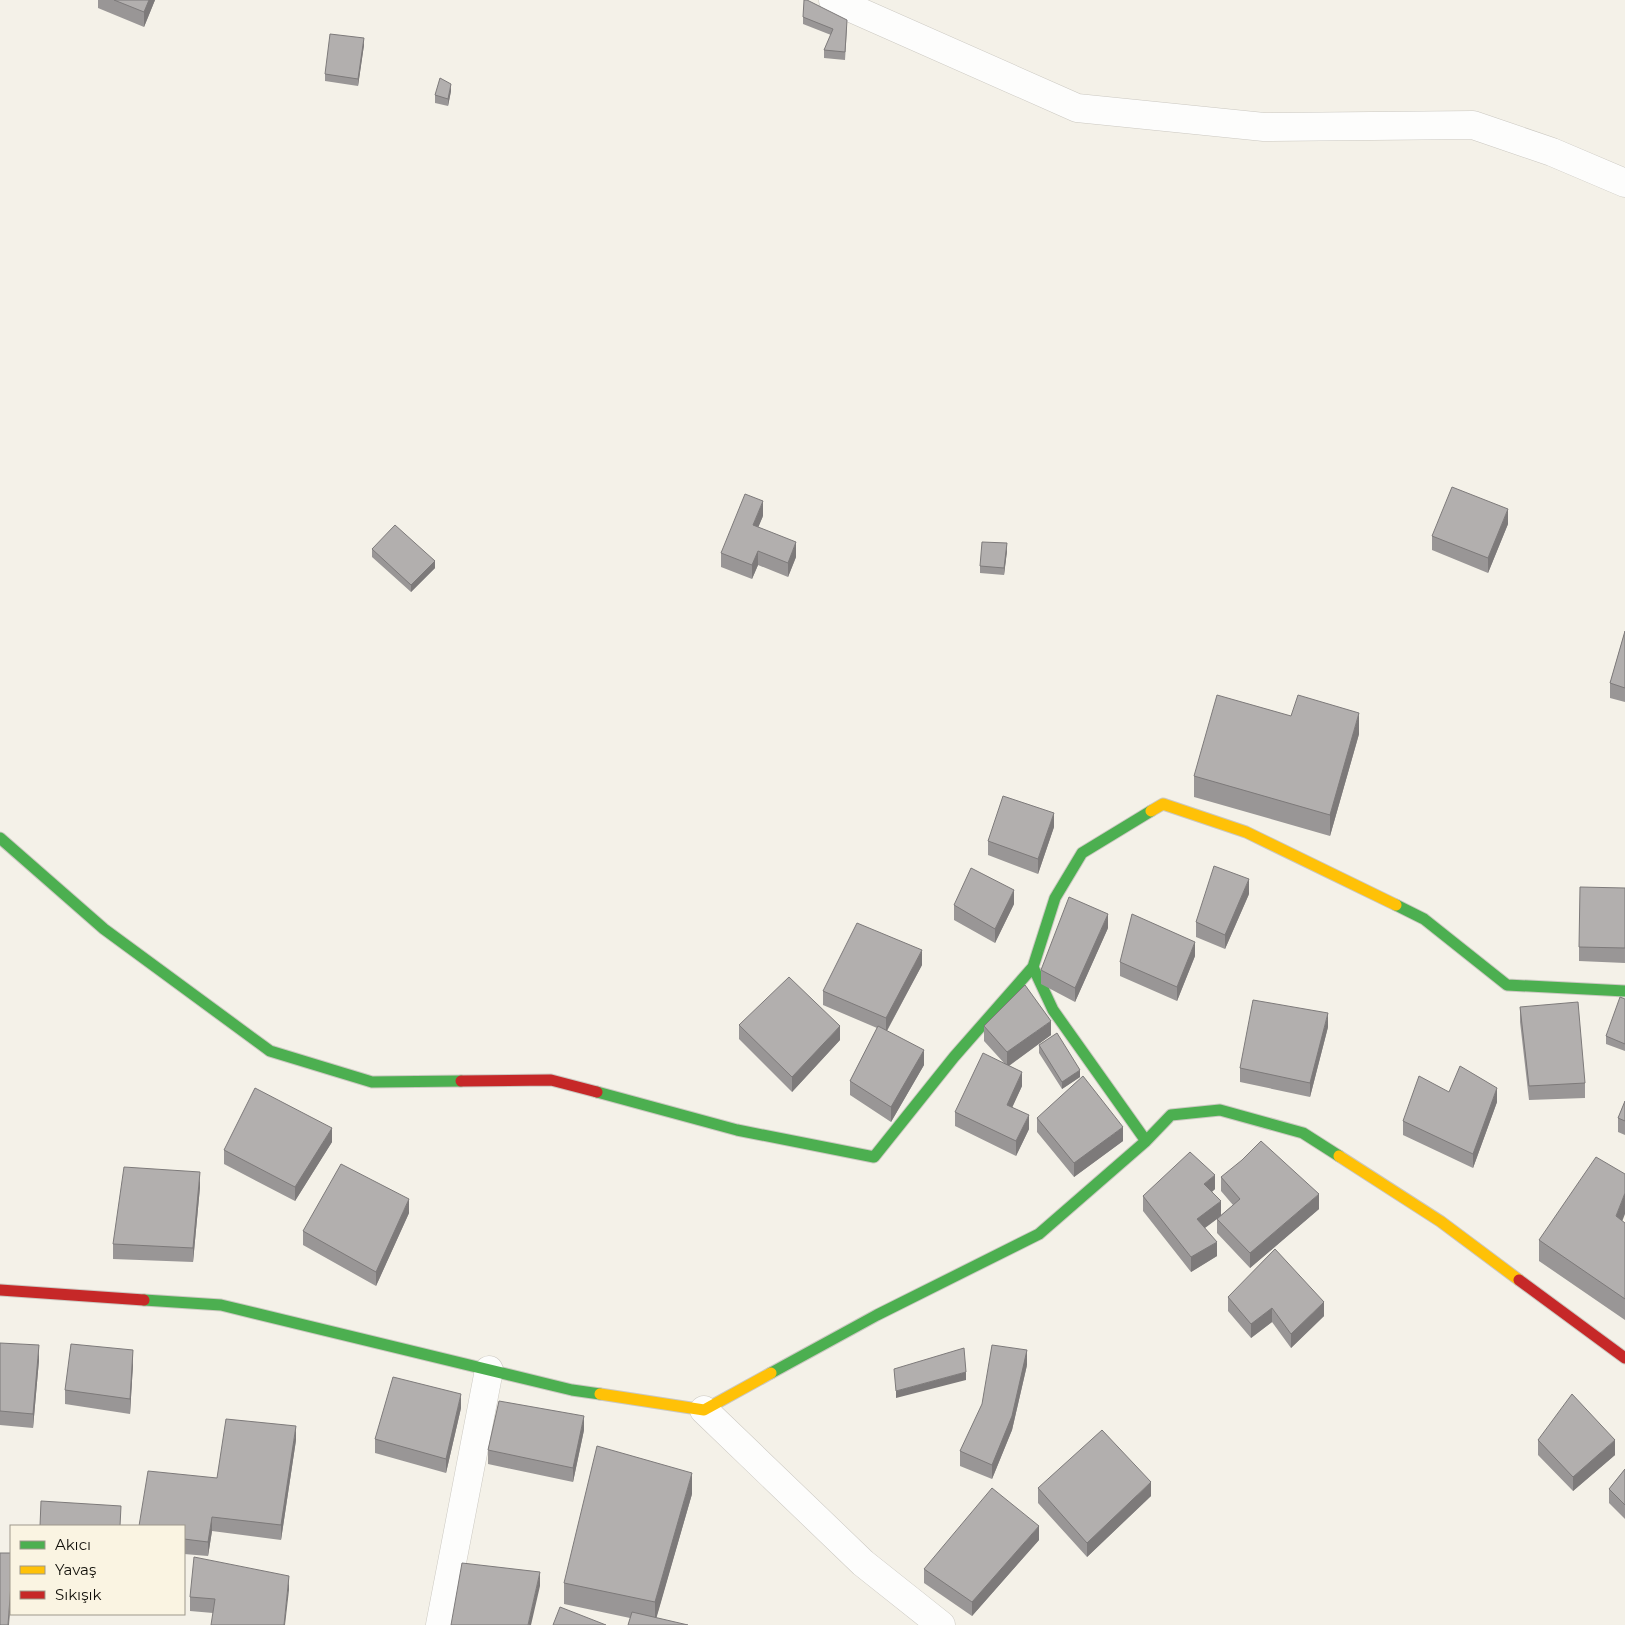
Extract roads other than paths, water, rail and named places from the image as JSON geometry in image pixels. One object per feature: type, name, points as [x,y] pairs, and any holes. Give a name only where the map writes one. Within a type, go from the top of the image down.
[{"type":"street","points":[[833,0],[1077,108],[1264,127],[1473,125],[1552,152],[1625,184]]},
{"type":"street","points":[[0,838],[104,929],[270,1051],[372,1082],[551,1080],[737,1130],[874,1157],[954,1057],[1033,967],[1055,898],[1082,853],[1163,804],[1246,832],[1424,919],[1507,985],[1625,990]]},
{"type":"street","points":[[1033,967],[1053,1010],[1146,1141]]},
{"type":"street","points":[[704,1410],[876,1316],[1039,1234],[1146,1141],[1172,1115],[1220,1110],[1303,1133],[1440,1221],[1625,1358]]},
{"type":"street","points":[[0,1290],[221,1305],[572,1390],[704,1410],[863,1563],[941,1625]]},
{"type":"street","points":[[440,1625],[489,1370]]}]
